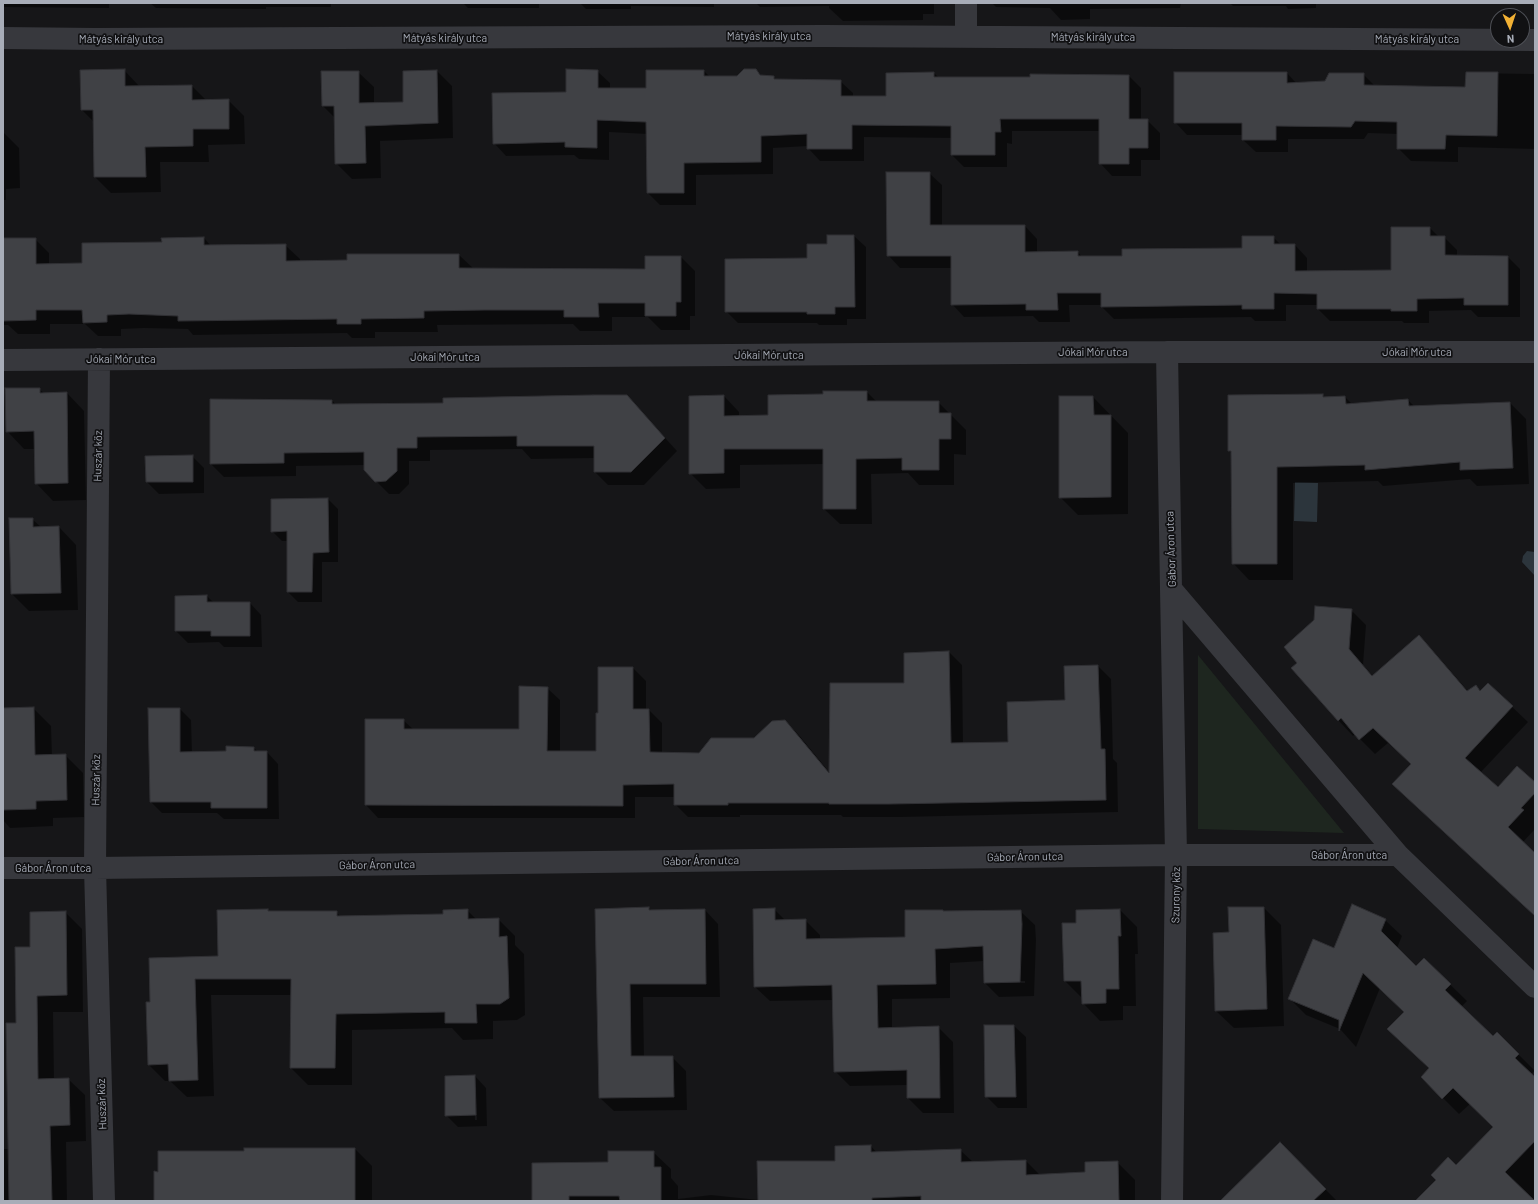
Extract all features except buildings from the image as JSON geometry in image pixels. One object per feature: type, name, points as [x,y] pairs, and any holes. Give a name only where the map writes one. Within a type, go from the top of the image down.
[{"type":"street","points":[[966,3],[966,36]]},
{"type":"street","name":"Mátyás király utca","points":[[3,38],[966,36],[1535,40]]},
{"type":"street","name":"Jókai Mór utca","points":[[3,360],[1167,352],[1535,352]]},
{"type":"street","name":"Gábor Áron utca","points":[[1167,352],[1171,589],[1398,855],[1535,988]]},
{"type":"street","name":"Huszár köz","points":[[99,359],[95,868],[104,1201]]},
{"type":"street","name":"Szurony köz","points":[[1171,589],[1176,856],[1172,1201]]},
{"type":"street","name":"Gábor Áron utca","points":[[3,868],[1398,855]]},
{"type":"shaded area","points":[[1295,482],[1318,483],[1317,522],[1294,521]]},
{"type":"shaded area","points":[[1527,551],[1535,552],[1535,576],[1522,562],[1523,556]]},
{"type":"shaded area","points":[[1198,655],[1344,833],[1198,829]]}]
